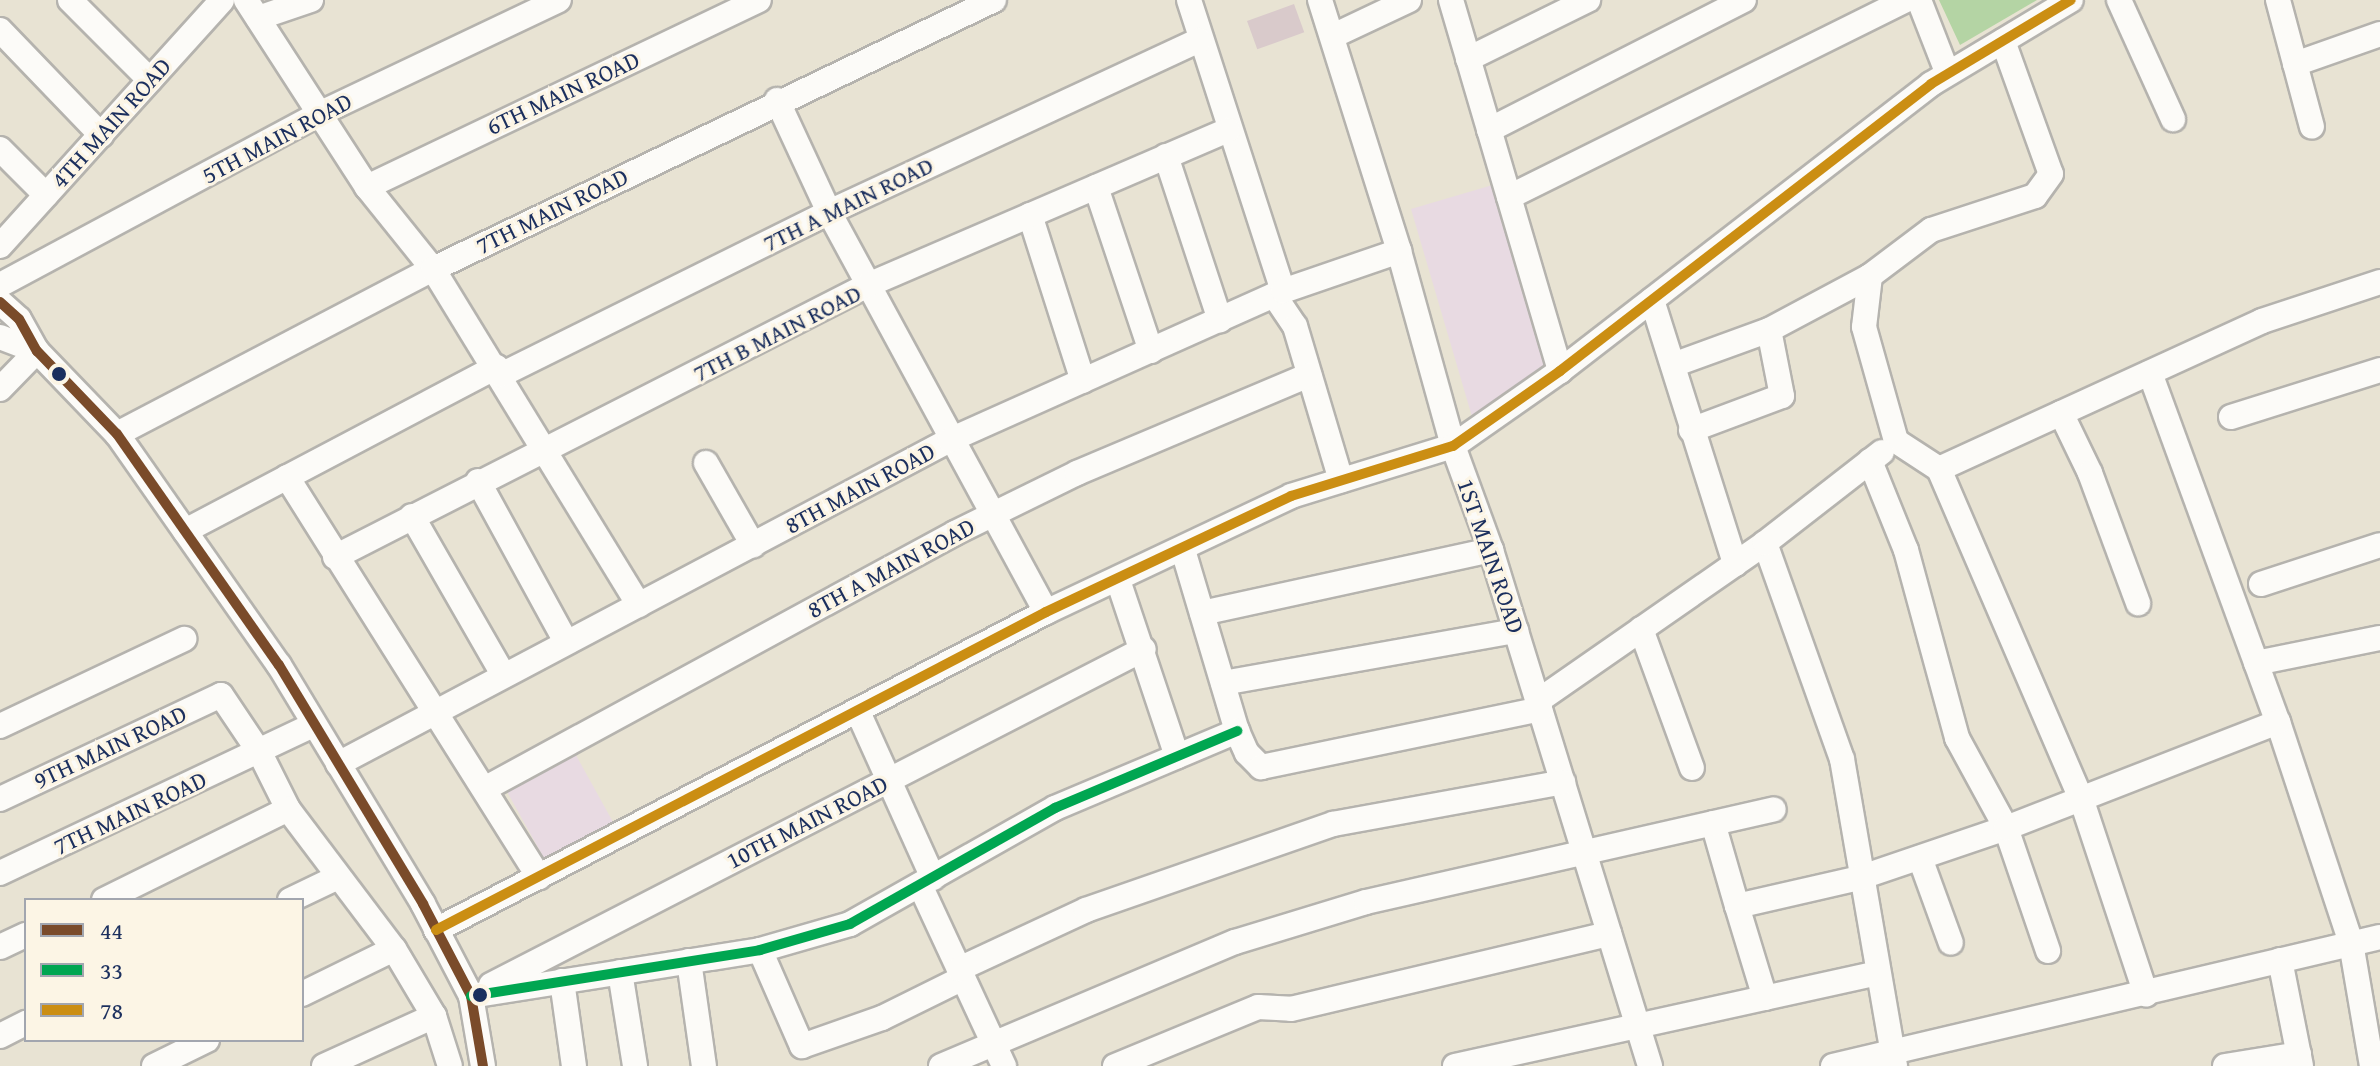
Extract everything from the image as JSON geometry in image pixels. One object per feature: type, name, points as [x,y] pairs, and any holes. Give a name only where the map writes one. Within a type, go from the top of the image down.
[{"type":"street","points":[[70,0],[150,80]]},
{"type":"street","name":"4TH MAIN ROAD","points":[[0,246],[222,0]]},
{"type":"street","points":[[311,0],[252,9],[323,112],[367,187],[433,269],[499,371],[639,605]]},
{"type":"street","name":"5TH MAIN ROAD","points":[[0,285],[323,112],[559,0]]},
{"type":"street","name":"6TH MAIN ROAD","points":[[367,187],[759,0]]},
{"type":"street","name":"7TH MAIN ROAD","points":[[117,434],[433,269],[777,100],[994,0]]},
{"type":"street","points":[[1189,0],[1279,293],[1295,326],[1341,480]]},
{"type":"street","name":"1ST MAIN ROAD","points":[[1320,0],[1399,251],[1453,446],[1491,550],[1650,1066]]},
{"type":"street","points":[[1333,36],[1409,0]]},
{"type":"street","points":[[1451,0],[1560,371]]},
{"type":"street","points":[[1468,59],[1588,0]]},
{"type":"street","points":[[1489,130],[1744,0]]},
{"type":"street","points":[[1509,197],[1905,0]]},
{"type":"street","points":[[1919,0],[1947,72]]},
{"type":"street","points":[[436,930],[859,714],[1046,612],[1183,550],[1291,496],[1453,446],[1560,371],[1947,72],[2071,0]]},
{"type":"street","points":[[2119,0],[2173,119]]},
{"type":"street","points":[[2278,0],[2312,127]]},
{"type":"street","points":[[0,30],[101,135]]},
{"type":"street","points":[[2295,64],[2380,34]]},
{"type":"street","name":"7TH A MAIN ROAD","points":[[185,531],[499,371],[829,212],[1199,40]]},
{"type":"street","points":[[1673,365],[1769,330],[1870,276],[1931,230],[2035,196],[2051,174],[2003,41]]},
{"type":"street","points":[[777,100],[829,212],[1046,612]]},
{"type":"street","name":"7TH B MAIN ROAD","points":[[335,557],[544,447],[706,371],[868,285],[1228,130]]},
{"type":"street","points":[[0,149],[46,195]]},
{"type":"street","points":[[1166,156],[1220,320]]},
{"type":"street","points":[[1096,187],[1151,351]]},
{"type":"street","points":[[1030,215],[1083,381]]},
{"type":"street","name":"8TH MAIN ROAD","points":[[338,764],[433,710],[950,440],[1279,293],[1399,251]]},
{"type":"street","points":[[1870,276],[1864,327],[1896,441],[1939,469],[2081,798],[2146,995]]},
{"type":"street","points":[[1939,469],[2262,321],[2380,282]]},
{"type":"street","points":[[1652,300],[1735,564]]},
{"type":"street","points":[[0,302],[19,319],[37,351],[117,434],[279,665],[436,930],[471,996],[483,1066]]},
{"type":"street","points":[[1691,430],[1782,396],[1769,330]]},
{"type":"street","points":[[0,337],[37,351]]},
{"type":"street","points":[[0,389],[37,351]]},
{"type":"street","points":[[2231,417],[2380,370]]},
{"type":"street","points":[[2150,373],[2278,722],[2351,943],[2372,1066]]},
{"type":"street","name":"8TH A MAIN ROAD","points":[[486,788],[991,515],[1309,375]]},
{"type":"street","points":[[2061,413],[2090,473],[2138,603]]},
{"type":"street","points":[[1183,550],[1237,731],[1247,753],[1261,767],[1539,705],[1765,543],[1896,441]]},
{"type":"street","points":[[1870,461],[1906,550],[1957,738],[2006,828],[2048,951]]},
{"type":"street","points":[[706,463],[753,545]]},
{"type":"street","points":[[287,477],[335,557],[486,788],[539,877]]},
{"type":"street","points":[[478,481],[566,642]]},
{"type":"street","points":[[412,516],[503,674]]},
{"type":"street","points":[[1765,543],[1842,759],[1859,878],[1894,1060]]},
{"type":"street","points":[[2261,584],[2380,545]]},
{"type":"street","points":[[1202,613],[1491,550]]},
{"type":"street","points":[[1118,580],[1144,649],[1177,756]]},
{"type":"street","points":[[1641,629],[1692,768]]},
{"type":"street","points":[[1223,683],[1516,631]]},
{"type":"street","points":[[2256,663],[2380,638]]},
{"type":"street","points":[[0,726],[184,639]]},
{"type":"street","name":"10TH MAIN ROAD","points":[[471,996],[1144,649]]},
{"type":"street","name":"9TH MAIN ROAD","points":[[0,799],[221,695],[260,753]]},
{"type":"street","points":[[859,714],[889,779],[961,974],[998,1055]]},
{"type":"street","points":[[1737,906],[1859,878],[1920,858],[2006,828],[2278,722]]},
{"type":"street","name":"7TH MAIN ROAD","points":[[0,873],[260,753],[313,725]]},
{"type":"street","points":[[471,996],[760,950],[850,924],[1055,808],[1237,731]]},
{"type":"street","points":[[260,753],[288,809],[394,949],[434,1016],[450,1066]]},
{"type":"street","points":[[760,950],[802,1046],[882,1018],[1086,910],[1248,851],[1333,824],[1563,782]]},
{"type":"street","points":[[108,898],[288,809]]},
{"type":"street","points":[[941,1066],[998,1055],[1235,942],[1366,902],[1774,809]]},
{"type":"street","points":[[1713,823],[1765,998]]},
{"type":"street","points":[[1920,858],[1951,943]]},
{"type":"street","points":[[294,898],[338,877]]},
{"type":"street","points":[[1115,1066],[1258,1007],[1291,1009],[1609,934]]},
{"type":"street","points":[[0,947],[24,936]]},
{"type":"street","points":[[1833,1066],[1894,1060],[2380,937]]},
{"type":"street","points":[[304,993],[394,949]]},
{"type":"street","points":[[2225,1066],[2300,1060],[2280,960]]},
{"type":"street","points":[[689,961],[704,1066]]},
{"type":"street","points":[[620,972],[635,1066]]},
{"type":"street","points":[[1455,1066],[1877,973]]},
{"type":"street","points":[[562,981],[574,1066]]},
{"type":"street","points":[[324,1066],[434,1016]]},
{"type":"street","points":[[0,1036],[24,1024]]},
{"type":"street","points":[[154,1066],[203,1042]]},
{"type":"shaded area","points":[[1496,184],[1549,366],[1473,420],[1411,209]]},
{"type":"shaded area","points":[[572,748],[613,821],[545,859],[504,786]]},
{"type":"green space","points":[[1939,0],[2037,0],[1960,45]]},
{"type":"building","points":[[1294,4],[1304,32],[1257,49],[1247,21]]},
{"type":"transit line","name":"78","points":[[436,930],[1046,612],[1291,496],[1453,446],[1560,371],[1931,84],[2071,0]]},
{"type":"transit line","name":"44","points":[[0,302],[19,319],[37,351],[117,434],[279,665],[423,904],[471,996],[483,1066]]},
{"type":"transit line","name":"33","points":[[471,996],[760,950],[850,924],[1055,808],[1237,731]]}]
